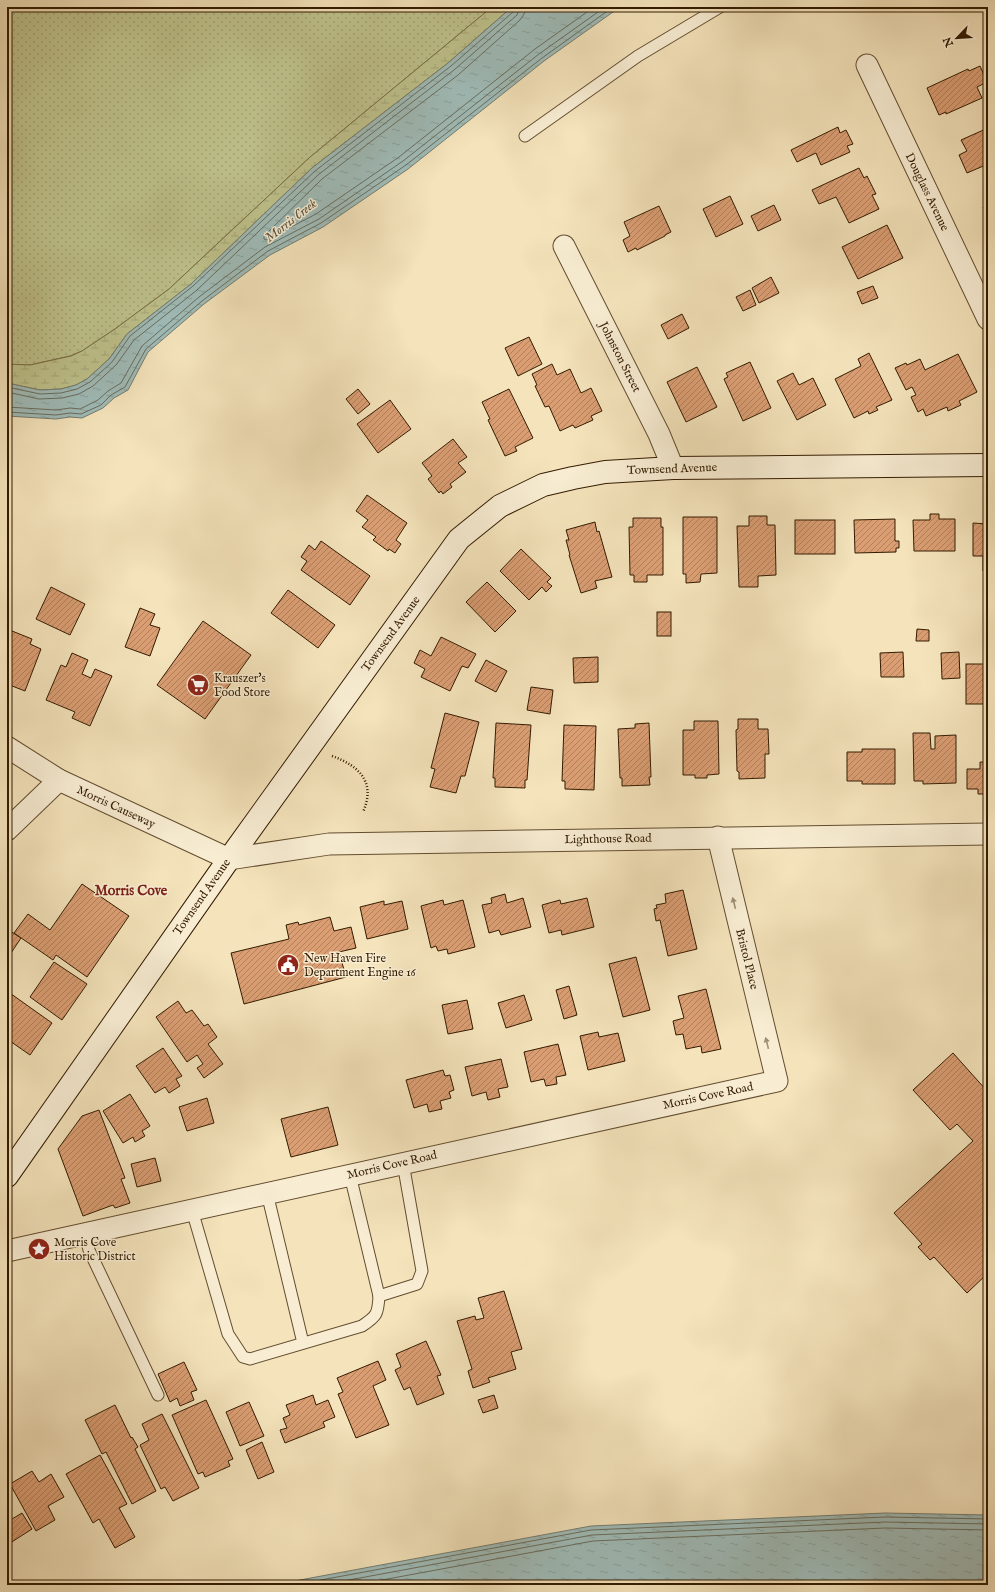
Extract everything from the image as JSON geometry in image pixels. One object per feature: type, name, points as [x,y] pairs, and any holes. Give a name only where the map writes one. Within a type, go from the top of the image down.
[{"type":"main road","name":"Townsend Avenue","points":[[7,1176],[229,859],[460,539],[500,506],[543,485],[605,472],[673,468],[988,465]]},
{"type":"street","name":"Douglass Avenue","points":[[867,65],[988,318]]},
{"type":"street","name":"Johnston Street","points":[[564,246],[659,434],[673,468]]},
{"type":"street","name":"Morris Causeway","points":[[7,747],[59,780],[229,859]]},
{"type":"street","points":[[7,830],[59,780]]},
{"type":"street","name":"Lighthouse Road","points":[[229,859],[329,844],[988,834]]},
{"type":"street","name":"Bristol Place","points":[[718,837],[777,1081]]},
{"type":"street","name":"Morris Cove Road","points":[[7,1250],[777,1081]]},
{"type":"lane","points":[[525,136],[638,56],[720,7]]},
{"type":"lane","points":[[379,1296],[417,1284],[422,1271],[403,1163]]},
{"type":"lane","points":[[192,1210],[228,1334],[243,1357],[250,1359],[362,1326],[374,1318],[378,1311],[379,1296],[350,1175]]},
{"type":"lane","points":[[267,1193],[303,1343]]},
{"type":"lane","points":[[85,1233],[89,1250],[158,1394]]},
{"type":"path","points":[[327,755],[359,770],[365,782],[368,793],[367,803],[363,812]]},
{"type":"green space","points":[[7,7],[492,7],[309,158],[169,289],[115,329],[82,351],[70,356],[30,365],[9,365],[7,364]]},
{"type":"green space","points":[[492,7],[512,7],[448,63],[312,168],[191,284],[127,334],[109,359],[87,379],[76,385],[61,389],[40,390],[7,383],[7,364],[30,365],[71,356],[82,351],[115,329],[169,289],[309,158]]},
{"type":"water","name":"Morris Creek","points":[[512,7],[620,7],[544,61],[408,169],[323,227],[270,255],[204,304],[148,352],[128,390],[114,398],[103,408],[82,418],[70,417],[56,419],[7,416],[7,383],[40,390],[61,389],[76,385],[87,379],[109,359],[127,334],[191,284],[312,168],[448,63]]},
{"type":"water","points":[[885,1513],[988,1515],[988,1585],[273,1585],[591,1526]]},
{"type":"building","points":[[980,66],[987,82],[977,87],[982,98],[946,114],[946,112],[939,115],[927,88],[968,69],[969,71]]},
{"type":"building","points":[[838,127],[840,133],[846,130],[853,144],[847,146],[850,152],[821,165],[816,153],[797,162],[791,150]]},
{"type":"building","points":[[988,128],[988,164],[967,173],[959,155],[967,151],[961,140]]},
{"type":"building","points":[[859,168],[864,178],[867,176],[876,194],[872,195],[879,209],[849,223],[836,197],[819,204],[812,190]]},
{"type":"building","points":[[988,188],[988,197],[984,190]]},
{"type":"building","points":[[730,196],[743,224],[716,237],[703,209]]},
{"type":"building","points":[[988,204],[988,218],[983,207]]},
{"type":"building","points":[[774,205],[781,220],[758,231],[751,216]]},
{"type":"building","points":[[659,206],[671,232],[637,250],[636,248],[628,252],[623,240],[630,236],[624,222]]},
{"type":"building","points":[[887,225],[903,258],[858,279],[842,247]]},
{"type":"building","points":[[771,277],[779,293],[759,303],[752,288]]},
{"type":"building","points":[[873,286],[878,298],[862,304],[857,292]]},
{"type":"building","points":[[750,290],[756,305],[743,311],[736,297]]},
{"type":"building","points":[[682,314],[689,328],[668,339],[661,325]]},
{"type":"building","points":[[529,337],[542,364],[518,376],[505,348]]},
{"type":"building","points":[[869,353],[892,400],[876,407],[878,410],[869,414],[868,411],[854,418],[835,379],[861,366],[858,359]]},
{"type":"building","points":[[958,354],[977,392],[959,401],[961,405],[948,411],[947,407],[926,416],[923,409],[918,412],[911,397],[916,395],[912,387],[906,390],[895,368],[906,363],[907,365],[920,359],[925,370]]},
{"type":"building","points":[[750,362],[771,408],[743,421],[724,379],[728,377],[726,373]]},
{"type":"building","points":[[552,364],[557,375],[570,369],[581,393],[591,388],[602,411],[591,416],[593,420],[575,428],[573,425],[560,431],[549,406],[545,407],[535,386],[537,385],[532,374]]},
{"type":"building","points":[[697,367],[717,407],[686,422],[667,382]]},
{"type":"building","points":[[793,373],[799,385],[813,378],[826,405],[797,420],[777,381]]},
{"type":"building","points":[[358,389],[370,404],[358,414],[346,399]]},
{"type":"building","points":[[509,389],[533,438],[515,447],[517,451],[505,456],[488,420],[490,419],[482,402]]},
{"type":"building","points":[[390,400],[411,429],[378,453],[357,424]]},
{"type":"building","points":[[453,439],[467,457],[458,463],[466,472],[450,484],[452,487],[443,494],[441,491],[439,493],[428,479],[432,476],[422,463]]},
{"type":"building","points":[[367,495],[407,523],[396,540],[401,544],[395,553],[389,549],[388,551],[373,540],[376,537],[362,527],[368,520],[356,511]]},
{"type":"building","points":[[930,514],[939,514],[939,519],[955,519],[955,551],[914,551],[913,520],[930,520]]},
{"type":"building","points":[[749,516],[767,516],[767,525],[775,525],[776,575],[758,576],[758,587],[739,587],[737,526],[749,526]]},
{"type":"building","points":[[683,517],[717,517],[717,573],[701,574],[700,582],[686,583],[686,574],[683,574]]},
{"type":"building","points":[[633,518],[661,518],[661,527],[663,527],[663,575],[647,575],[647,582],[634,582],[634,575],[630,575],[629,527],[633,527]]},
{"type":"building","points":[[895,519],[895,541],[899,541],[899,548],[896,548],[896,552],[855,553],[854,520]]},
{"type":"building","points":[[795,520],[835,520],[835,554],[795,554]]},
{"type":"building","points":[[595,522],[612,577],[595,581],[597,588],[581,593],[569,555],[566,540],[569,540],[566,530]]},
{"type":"building","points":[[973,523],[988,524],[988,571],[983,571],[983,556],[973,556]]},
{"type":"building","points":[[321,541],[370,576],[350,605],[301,570],[307,561],[301,557],[309,545],[315,550]]},
{"type":"building","points":[[521,549],[551,578],[547,582],[552,586],[546,592],[542,587],[529,600],[500,571]]},
{"type":"building","points":[[487,582],[516,611],[495,632],[466,602]]},
{"type":"building","points":[[51,587],[85,604],[70,635],[36,619]]},
{"type":"building","points":[[288,590],[335,625],[318,648],[271,613]]},
{"type":"building","points":[[140,608],[155,614],[150,625],[160,628],[150,656],[125,647]]},
{"type":"building","points":[[657,612],[671,612],[671,636],[657,636]]},
{"type":"building","points":[[203,621],[251,655],[205,719],[157,685]]},
{"type":"building","points":[[917,629],[929,630],[929,641],[916,641]]},
{"type":"building","points":[[12,631],[32,639],[30,644],[41,649],[25,691],[7,684],[7,635],[10,637]]},
{"type":"building","points":[[441,637],[476,654],[468,668],[462,666],[450,691],[421,677],[425,669],[414,663],[420,650],[431,656]]},
{"type":"building","points":[[903,652],[904,677],[881,677],[880,653]]},
{"type":"building","points":[[959,652],[960,678],[942,679],[941,653]]},
{"type":"building","points":[[72,653],[88,660],[82,674],[91,678],[95,669],[112,676],[90,726],[72,718],[75,712],[46,700],[61,665],[66,667]]},
{"type":"building","points":[[598,657],[598,682],[574,683],[573,658]]},
{"type":"building","points":[[486,660],[507,671],[496,692],[475,681]]},
{"type":"building","points":[[966,664],[988,664],[988,704],[966,704]]},
{"type":"building","points":[[531,687],[553,690],[550,714],[527,710]]},
{"type":"building","points":[[445,713],[479,722],[465,776],[461,776],[456,793],[430,787],[435,769],[431,768]]},
{"type":"building","points":[[738,719],[758,719],[758,729],[768,729],[769,754],[765,754],[765,778],[739,779],[739,772],[737,771],[736,730],[738,729]]},
{"type":"building","points":[[694,721],[718,721],[719,774],[707,775],[707,778],[695,778],[695,775],[683,775],[683,730],[694,730]]},
{"type":"building","points":[[496,723],[531,725],[527,780],[525,780],[525,788],[495,787],[495,778],[493,778]]},
{"type":"building","points":[[649,723],[650,785],[622,786],[622,778],[620,778],[618,729],[635,728],[635,724]]},
{"type":"building","points":[[564,725],[596,726],[594,790],[565,789],[565,781],[562,781]]},
{"type":"building","points":[[913,733],[930,733],[931,749],[935,749],[935,736],[956,735],[956,783],[923,784],[923,781],[914,781]]},
{"type":"building","points":[[862,749],[895,749],[895,784],[862,784],[862,781],[847,781],[847,752],[862,752]]},
{"type":"building","points":[[980,762],[988,762],[988,794],[978,794],[978,789],[967,789],[967,769],[980,769]]},
{"type":"building","points":[[82,884],[129,916],[87,977],[56,955],[53,960],[14,933],[28,914],[50,930]]},
{"type":"building","points":[[683,890],[697,949],[668,956],[660,920],[656,921],[654,909],[657,908],[656,905],[666,903],[665,894]]},
{"type":"building","points":[[505,894],[507,903],[523,898],[531,927],[501,935],[499,930],[489,933],[482,905],[492,903],[491,898]]},
{"type":"building","points":[[587,898],[594,927],[562,935],[561,930],[549,933],[542,905],[560,900],[561,904]]},
{"type":"building","points":[[443,900],[444,905],[463,900],[475,947],[448,954],[447,949],[438,951],[436,946],[431,948],[421,906]]},
{"type":"building","points":[[384,901],[384,905],[402,901],[408,929],[367,939],[360,907]]},
{"type":"building","name":"New Haven Fire Department Engine 16","points":[[330,917],[334,931],[351,927],[356,948],[339,952],[346,977],[244,1004],[231,953],[289,939],[286,925],[298,922],[299,925]]},
{"type":"building","points":[[7,929],[21,938],[7,959]]},
{"type":"building","points":[[636,957],[650,1010],[623,1017],[609,964]]},
{"type":"building","points":[[54,962],[87,984],[62,1020],[30,997]]},
{"type":"building","points":[[569,986],[577,1015],[564,1019],[556,990]]},
{"type":"building","points":[[706,989],[721,1049],[702,1053],[701,1046],[686,1049],[683,1034],[676,1035],[673,1021],[684,1018],[678,996]]},
{"type":"building","points":[[7,991],[52,1023],[30,1055],[7,1039]]},
{"type":"building","points":[[524,995],[532,1020],[506,1028],[498,1003]]},
{"type":"building","points":[[467,1000],[473,1029],[448,1034],[442,1005]]},
{"type":"building","points":[[178,1001],[186,1013],[192,1010],[204,1026],[208,1024],[217,1037],[208,1044],[223,1064],[204,1078],[197,1068],[203,1064],[197,1055],[187,1062],[156,1017]]},
{"type":"building","points":[[598,1032],[599,1037],[618,1033],[625,1061],[588,1070],[580,1036]]},
{"type":"building","points":[[558,1044],[566,1075],[556,1077],[557,1084],[546,1086],[544,1079],[531,1082],[524,1052]]},
{"type":"building","points":[[163,1048],[182,1076],[176,1079],[180,1086],[169,1093],[165,1087],[155,1093],[136,1066]]},
{"type":"building","points":[[953,1053],[987,1091],[988,1090],[988,1273],[967,1293],[934,1257],[930,1260],[918,1247],[922,1244],[894,1213],[973,1141],[957,1124],[950,1130],[913,1090]]},
{"type":"building","points":[[501,1059],[508,1087],[498,1089],[500,1097],[488,1100],[486,1092],[472,1096],[465,1067]]},
{"type":"building","points":[[443,1070],[445,1076],[450,1075],[454,1090],[449,1092],[451,1098],[440,1101],[442,1109],[429,1112],[427,1104],[414,1108],[406,1080]]},
{"type":"building","points":[[130,1094],[150,1126],[142,1131],[145,1136],[135,1142],[133,1137],[123,1143],[103,1111]]},
{"type":"building","points":[[207,1098],[214,1123],[187,1131],[179,1107]]},
{"type":"building","points":[[328,1107],[338,1145],[291,1157],[281,1119]]},
{"type":"building","points":[[99,1110],[125,1178],[121,1179],[130,1203],[115,1208],[113,1205],[83,1216],[58,1149],[82,1116]]},
{"type":"building","points":[[155,1158],[161,1181],[137,1187],[131,1164]]},
{"type":"building","points":[[504,1291],[522,1349],[511,1352],[516,1369],[488,1378],[490,1382],[473,1388],[468,1371],[472,1369],[457,1321],[475,1316],[476,1320],[484,1318],[478,1298]]},
{"type":"building","points":[[426,1341],[441,1375],[437,1376],[444,1394],[417,1405],[410,1387],[404,1390],[395,1370],[401,1367],[396,1354]]},
{"type":"building","points":[[378,1361],[386,1380],[373,1386],[389,1425],[356,1438],[338,1394],[343,1392],[337,1378]]},
{"type":"building","points":[[184,1362],[197,1390],[191,1392],[194,1400],[180,1406],[177,1398],[170,1402],[158,1374]]},
{"type":"building","points":[[313,1395],[316,1405],[328,1400],[335,1417],[323,1422],[325,1427],[285,1443],[280,1430],[287,1428],[283,1418],[290,1415],[286,1405]]},
{"type":"building","points":[[494,1395],[498,1408],[483,1413],[478,1400]]},
{"type":"building","points":[[206,1400],[233,1459],[228,1461],[230,1466],[205,1477],[203,1472],[198,1474],[172,1415]]},
{"type":"building","points":[[249,1402],[264,1436],[240,1446],[226,1412]]},
{"type":"building","points":[[115,1405],[131,1438],[132,1437],[138,1447],[135,1449],[156,1491],[132,1504],[106,1452],[102,1454],[85,1420]]},
{"type":"building","points":[[162,1414],[199,1488],[173,1501],[165,1487],[161,1489],[140,1445],[149,1440],[142,1424]]},
{"type":"building","points":[[262,1442],[274,1472],[258,1479],[246,1450]]},
{"type":"building","points":[[100,1455],[127,1504],[119,1508],[135,1537],[115,1548],[99,1519],[93,1523],[66,1474]]},
{"type":"building","points":[[32,1471],[39,1482],[51,1474],[64,1497],[48,1506],[55,1520],[36,1531],[10,1484]]},
{"type":"building","points":[[22,1513],[32,1529],[7,1545],[7,1519],[10,1517],[12,1519]]},
{"type":"place","name":"Krauszer's Food Store","points":[[198,685]]},
{"type":"place","name":"New Haven Fire Department Engine 16","points":[[288,965]]},
{"type":"place","name":"Morris Cove Historic District","points":[[39,1249]]},
{"type":"district","name":"Morris Cove","points":[[131,891]]}]
